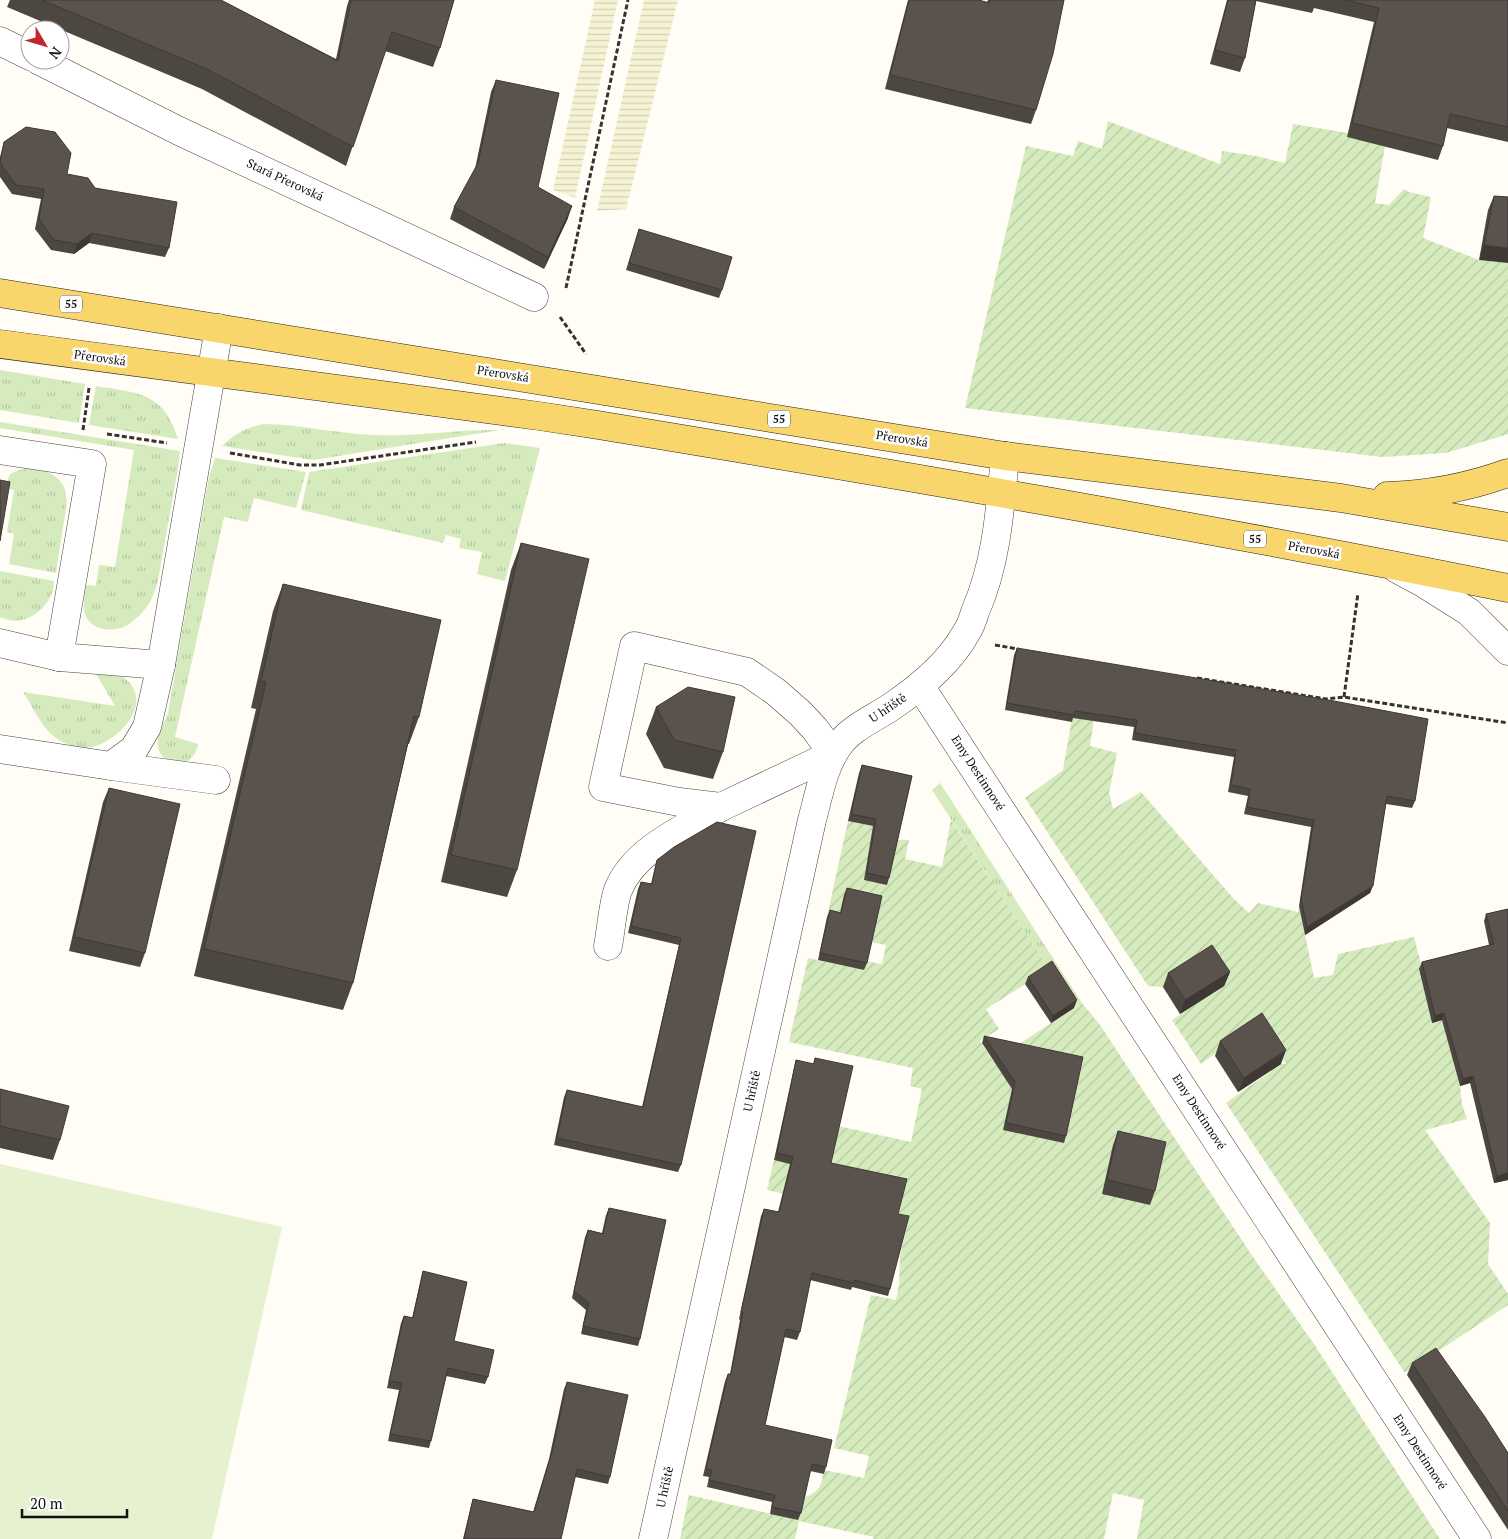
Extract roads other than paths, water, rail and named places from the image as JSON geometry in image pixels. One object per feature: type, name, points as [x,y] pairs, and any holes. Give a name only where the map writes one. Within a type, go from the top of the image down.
[{"type":"main road","name":"Přerovská","points":[[0,293],[1005,456],[1341,498],[1508,527]]},
{"type":"main road","name":"Přerovská","points":[[0,344],[539,416],[1001,493],[1384,563],[1508,588]]},
{"type":"main road","points":[[1341,498],[1397,496],[1443,491],[1475,484],[1508,473]]},
{"type":"street","points":[[0,41],[20,51]]},
{"type":"street","name":"Stará Přerovská","points":[[58,70],[179,130],[534,297]]},
{"type":"street","points":[[111,766],[134,749],[147,727],[162,665],[219,328]]},
{"type":"street","points":[[0,450],[92,464],[60,657]]},
{"type":"street","points":[[920,686],[947,660],[967,633],[980,602],[991,567],[999,520],[1005,456]]},
{"type":"street","points":[[1384,563],[1423,583],[1469,612],[1508,651]]},
{"type":"street","points":[[0,643],[60,657],[162,665]]},
{"type":"street","points":[[608,946],[618,891],[628,871],[651,849],[721,807],[833,754],[815,729],[800,713],[776,692],[747,672],[634,646],[603,787],[680,802],[721,807]]},
{"type":"street","name":"U hřiště","points":[[653,1539],[812,820],[824,775],[833,754],[844,739],[920,686]]},
{"type":"street","name":"Emy Destinnové","points":[[920,686],[1478,1539]]},
{"type":"street","points":[[0,749],[216,780]]}]
